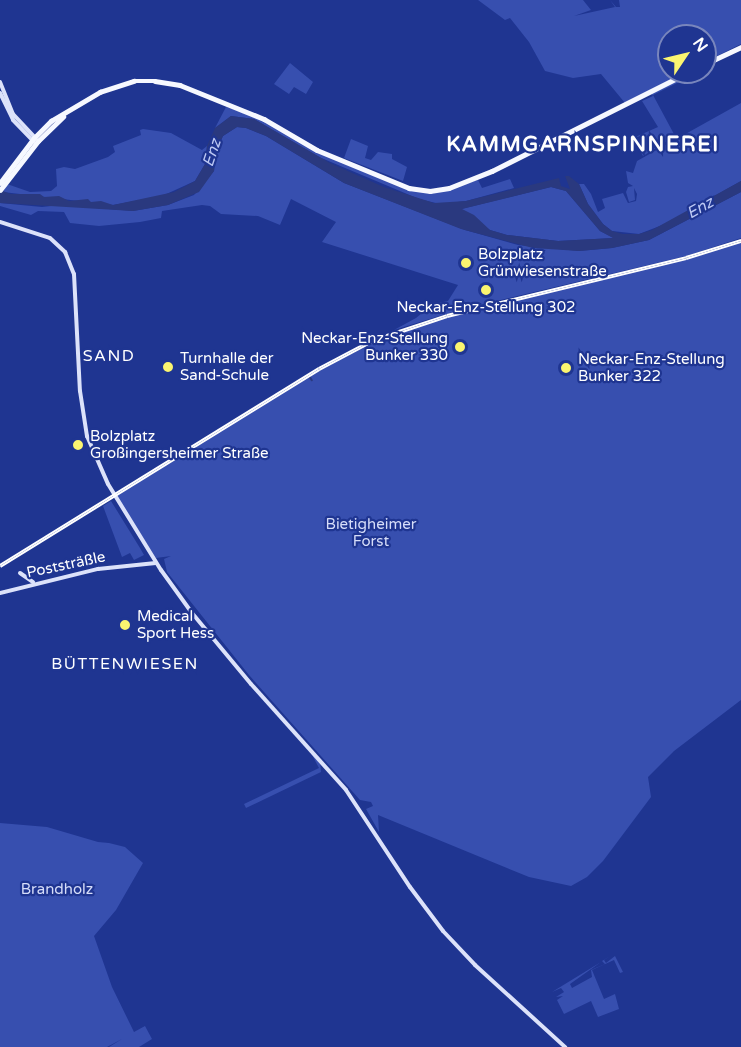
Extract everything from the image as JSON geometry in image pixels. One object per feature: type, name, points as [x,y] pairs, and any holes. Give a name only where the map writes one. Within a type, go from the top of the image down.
[{"type":"main road","points":[[717,58],[741,47]]},
{"type":"main road","points":[[0,190],[51,121],[100,92],[121,84],[140,81],[165,82],[257,116],[313,148],[409,188],[430,191],[454,186],[506,164],[665,84]]},
{"type":"main road","points":[[0,82],[11,115],[35,141]]},
{"type":"main road","points":[[0,183],[19,162],[26,148],[27,133]]},
{"type":"main road","points":[[26,148],[35,141]]},
{"type":"main road","points":[[0,222],[53,240],[64,249],[74,274],[75,322],[85,427],[108,484],[155,562],[192,614],[346,790],[439,926],[475,965],[565,1047]]},
{"type":"main road","points":[[144,563],[147,557],[145,547]]},
{"type":"main road","name":"Poststräßle","points":[[139,565],[155,562]]},
{"type":"main road","name":"Poststräßle","points":[[0,593],[98,569],[155,562]]},
{"type":"main road","points":[[20,573],[31,582],[49,580]]},
{"type":"green space","points":[[478,0],[583,0],[591,10],[574,16],[615,7],[610,0],[616,7],[620,7],[619,0],[741,0],[741,44],[717,56],[717,24],[657,24],[657,84],[662,84],[625,103],[601,74],[573,78],[545,71],[529,42],[510,18],[505,20]]},
{"type":"green space","points":[[290,63],[313,82],[306,94],[294,87],[289,94],[274,84]]},
{"type":"green space","points":[[669,84],[675,84],[653,95],[675,136],[643,156],[636,144],[643,140],[641,136],[633,138],[658,127],[642,101],[653,96],[651,93]]},
{"type":"green space","points":[[741,103],[741,181],[665,224],[639,234],[612,231],[603,224],[588,204],[579,184],[584,184],[591,194],[598,212],[605,208],[602,199],[623,193],[628,203],[636,201],[637,194],[634,188],[635,200],[629,202],[626,192],[628,187],[633,186],[628,183],[626,171],[633,173],[637,161]]},
{"type":"green space","points":[[226,107],[258,117],[329,156],[416,191],[438,192],[478,180],[482,188],[510,179],[514,188],[466,201],[440,204],[419,199],[319,157],[254,119],[231,116],[215,128]]},
{"type":"green space","points":[[237,127],[266,136],[344,183],[465,230],[518,245],[579,251],[612,248],[649,240],[741,192],[741,238],[686,256],[459,310],[394,330],[416,318],[433,304],[448,301],[458,285],[322,242],[336,222],[291,199],[280,225],[258,216],[221,214],[210,206],[202,205],[162,211],[161,218],[99,226],[70,223],[64,212],[38,211],[31,215],[0,206],[0,203],[42,207],[60,205],[133,211],[168,205],[194,195],[214,171],[216,151],[223,136]]},
{"type":"green space","points":[[140,130],[171,133],[202,150],[207,146],[205,164],[195,181],[162,196],[113,205],[3,192],[7,184],[30,192],[51,191],[57,186],[56,169],[64,167],[75,169],[108,157],[115,152],[113,146],[141,135]]},
{"type":"green space","points":[[351,139],[368,146],[365,158],[371,160],[378,152],[392,154],[392,159],[407,167],[403,181],[344,158]]},
{"type":"green space","points":[[551,187],[566,191],[600,231],[614,238],[558,241],[507,235],[490,230],[461,209]]},
{"type":"green space","name":"Bietigheimer Forst","points":[[741,242],[741,700],[674,751],[648,777],[651,797],[603,861],[587,877],[571,886],[529,877],[378,815],[379,832],[366,809],[373,806],[371,802],[360,800],[249,675],[167,572],[164,559],[171,556],[156,558],[116,496],[319,370],[384,338],[447,317],[687,259]]},
{"type":"green space","points":[[111,501],[144,555],[134,560],[130,553],[122,557],[103,506]]},
{"type":"green space","points":[[310,751],[320,762],[321,772],[246,808],[244,804],[319,768]]},
{"type":"green space","name":"Brandholz","points":[[0,823],[47,827],[98,842],[125,847],[143,863],[116,910],[94,936],[112,987],[134,1032],[145,1026],[152,1039],[139,1047],[109,1047],[122,1039],[107,1047],[0,1047]]},
{"type":"green space","points":[[610,956],[604,960],[606,963],[615,956],[623,972],[620,973],[614,960],[592,970],[604,999],[615,994],[619,1009],[598,1017],[591,1001],[564,1014],[557,1000],[563,996],[556,997],[564,992],[561,988],[552,992],[601,962],[570,984],[572,988],[592,977],[591,970],[605,964],[602,961]]},
{"type":"water","name":"Enz","points":[[231,116],[254,119],[330,163],[384,187],[434,203],[466,201],[559,178],[561,186],[570,189],[565,176],[569,176],[579,184],[588,204],[603,224],[612,231],[623,234],[639,234],[652,230],[741,181],[741,192],[649,240],[612,248],[579,251],[533,248],[461,229],[344,183],[266,136],[237,127],[223,136],[216,151],[214,171],[199,192],[168,205],[133,211],[0,203],[0,190],[11,194],[59,196],[69,201],[88,199],[91,202],[101,201],[113,205],[174,192],[195,181],[205,164],[207,146],[215,128]],"holes":[[[551,187],[566,191],[600,231],[613,238],[558,241],[507,235],[490,230],[474,215],[462,209]]]},
{"type":"waterway","points":[[309,375],[312,380]]},
{"type":"railway","points":[[0,566],[319,369],[372,341],[447,316],[686,258],[741,241]]},
{"type":"place","name":"Bolzplatz Grünwiesenstraße","points":[[466,263]]},
{"type":"place","name":"Neckar-Enz-Stellung 302","points":[[486,290]]},
{"type":"place","name":"Neckar-Enz-Stellung Bunker 330","points":[[460,347]]},
{"type":"place","name":"Turnhalle der Sand-Schule","points":[[168,367]]},
{"type":"place","name":"Neckar-Enz-Stellung Bunker 322","points":[[566,368]]},
{"type":"place","name":"Bolzplatz Großingersheimer Straße","points":[[78,445]]},
{"type":"place","name":"Medical Sport Hess","points":[[125,625]]},
{"type":"district","name":"KAMMGARNSPINNEREI","points":[[583,145]]},
{"type":"district","name":"SAND","points":[[109,356]]},
{"type":"district","name":"BÜTTENWIESEN","points":[[125,664]]}]
